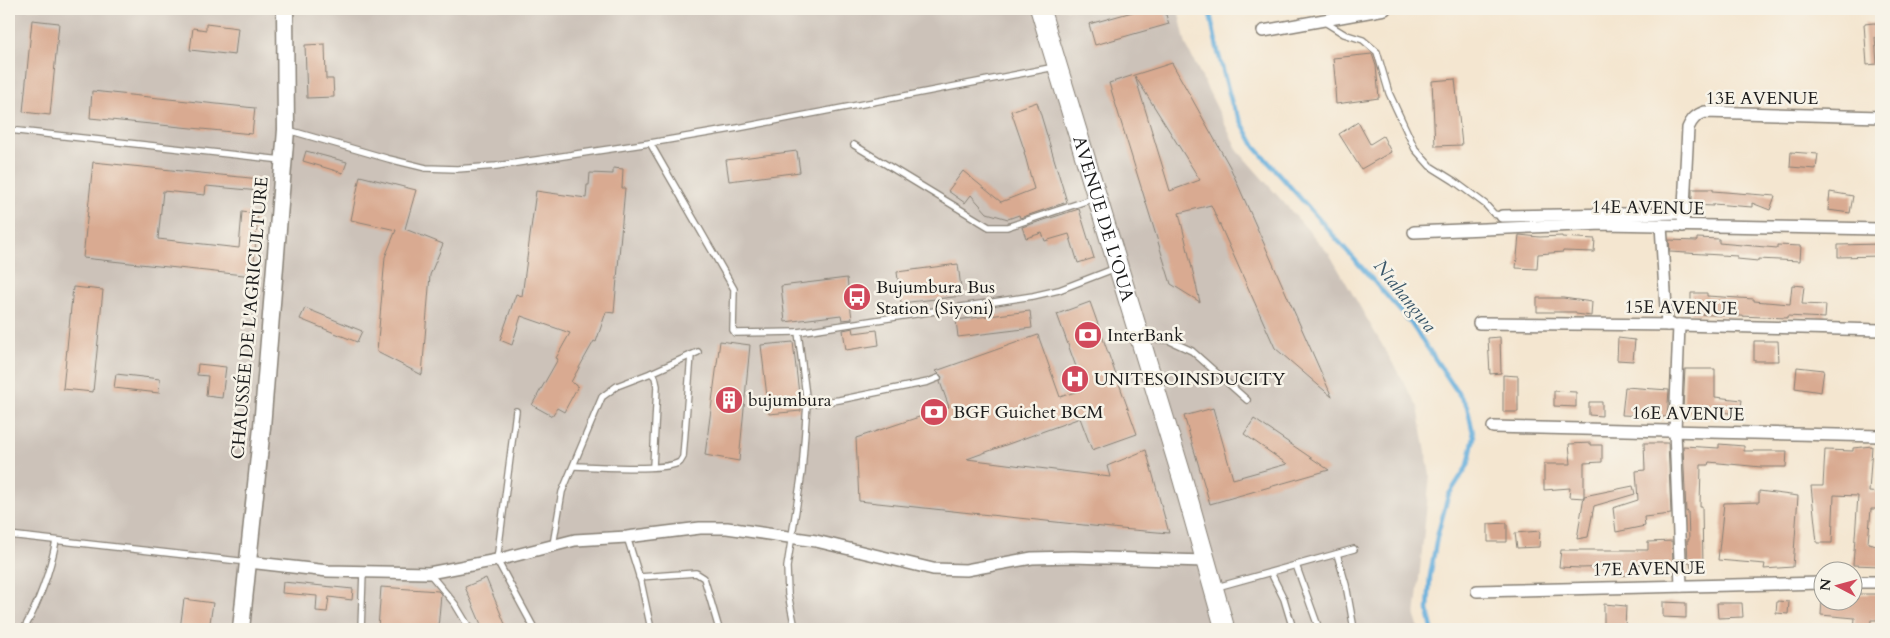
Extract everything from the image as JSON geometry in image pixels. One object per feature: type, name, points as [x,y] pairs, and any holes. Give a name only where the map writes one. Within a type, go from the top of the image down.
[{"type":"main road","name":"AVENUE DE L'OUA","points":[[1040,9],[1140,338],[1225,629]]},
{"type":"street","name":"CHAUSSÉE DE L'AGRICULTURE","points":[[241,629],[262,427],[286,130],[285,9]]},
{"type":"street","points":[[1263,31],[1385,9]]},
{"type":"street","name":"13E AVENUE","points":[[1683,226],[1688,128],[1691,121],[1698,115],[1705,112],[1881,116]]},
{"type":"street","points":[[1502,216],[1684,213]]},
{"type":"street","name":"14E AVENUE","points":[[1414,232],[1603,224],[1881,229]]},
{"type":"street","points":[[1661,225],[1673,325],[1681,586]]},
{"type":"street","name":"15E AVENUE","points":[[1480,323],[1881,330]]},
{"type":"street","name":"16E AVENUE","points":[[1494,427],[1881,436]]},
{"type":"street","points":[[248,562],[328,571],[429,573],[498,560],[575,540],[627,537],[700,528],[728,528],[816,541],[933,569],[966,570],[1032,558],[1205,561]]},
{"type":"street","points":[[1862,582],[1881,582]]},
{"type":"street","name":"17E AVENUE","points":[[1477,591],[1812,583]]},
{"type":"lane","points":[[1321,20],[1344,34],[1363,40],[1377,52],[1390,93],[1414,149],[1430,166],[1485,204],[1494,214],[1502,216]]},
{"type":"lane","points":[[286,130],[398,162],[426,168],[457,169],[496,166],[650,143],[1058,67]]},
{"type":"lane","points":[[9,130],[283,160]]},
{"type":"lane","points":[[650,143],[734,289],[734,333],[798,332],[1033,296],[1059,290],[1118,267]]},
{"type":"lane","points":[[854,145],[989,227],[1007,227],[1097,197]]},
{"type":"lane","points":[[795,628],[788,594],[787,567],[802,472],[807,404],[798,332]]},
{"type":"lane","points":[[1140,338],[1168,340],[1192,351],[1247,400]]},
{"type":"lane","points":[[553,545],[562,492],[602,397],[617,386],[651,374],[698,352]]},
{"type":"lane","points":[[574,466],[653,467],[676,464],[683,457],[691,355]]},
{"type":"lane","points":[[651,374],[657,386],[653,467]]},
{"type":"lane","points":[[807,404],[839,400],[928,382],[938,378]]},
{"type":"lane","points":[[516,411],[498,560],[534,628]]},
{"type":"lane","points":[[9,535],[248,562]]},
{"type":"lane","points":[[627,537],[639,577],[651,629]]},
{"type":"lane","points":[[24,629],[33,613],[52,562],[56,541]]},
{"type":"lane","points":[[1213,589],[1354,549]]},
{"type":"lane","points":[[1337,554],[1346,585],[1354,629]]},
{"type":"lane","points":[[1296,565],[1319,629]]},
{"type":"lane","points":[[360,629],[363,572]]},
{"type":"lane","points":[[1271,572],[1284,599],[1294,629]]},
{"type":"lane","points":[[429,573],[455,604],[470,629]]},
{"type":"lane","points":[[639,577],[701,574],[704,578],[719,629]]},
{"type":"shaded area","points":[[9,9],[1178,9],[1186,45],[1238,151],[1330,255],[1418,407],[1430,475],[1415,617],[1419,629],[9,629]]},
{"type":"building","points":[[1135,9],[1164,9],[1169,24],[1095,45],[1089,24],[1136,11]]},
{"type":"building","points":[[32,20],[59,23],[50,115],[23,112]]},
{"type":"building","points":[[206,24],[238,28],[235,55],[190,50],[193,28],[206,30]]},
{"type":"building","points":[[1864,24],[1881,24],[1881,37],[1875,37],[1877,64],[1867,65]]},
{"type":"building","points":[[325,44],[326,79],[333,79],[334,97],[307,98],[305,45]]},
{"type":"building","points":[[1372,54],[1376,66],[1379,98],[1336,104],[1333,58]]},
{"type":"building","points":[[1172,63],[1230,167],[1332,397],[1275,348],[1211,205],[1179,213],[1200,302],[1171,284],[1109,83]],"holes":[[[1135,76],[1200,180],[1170,191]]]},
{"type":"building","points":[[1455,79],[1462,145],[1435,146],[1432,81]]},
{"type":"building","points":[[92,91],[255,108],[252,134],[90,118]]},
{"type":"building","points":[[1037,102],[1067,202],[1020,218],[1019,215],[1008,219],[987,213],[971,195],[965,203],[948,191],[963,171],[1001,202],[1034,189],[1025,152],[1011,111]]},
{"type":"building","points":[[1358,122],[1370,144],[1383,136],[1391,152],[1361,169],[1339,134]]},
{"type":"building","points":[[306,151],[347,162],[343,173],[303,161]]},
{"type":"building","points":[[797,151],[800,172],[729,181],[726,160]]},
{"type":"building","points":[[1791,152],[1818,154],[1816,169],[1790,167]]},
{"type":"building","points":[[93,162],[260,179],[259,191],[206,186],[205,195],[163,191],[158,239],[239,248],[242,212],[258,214],[253,276],[83,258]]},
{"type":"building","points":[[613,168],[623,169],[622,188],[625,188],[614,313],[606,312],[596,342],[594,341],[571,382],[578,386],[564,412],[557,408],[552,416],[532,405],[558,359],[556,358],[570,333],[521,316],[512,345],[500,340],[516,294],[522,296],[536,191],[586,198],[590,173],[613,174]]},
{"type":"building","points":[[360,176],[416,190],[405,229],[443,244],[430,275],[422,375],[377,352],[385,257],[396,230],[351,220]]},
{"type":"building","points":[[1692,189],[1713,189],[1713,191],[1775,196],[1770,210],[1752,203],[1752,207],[1713,204],[1713,206],[1692,205]]},
{"type":"building","points":[[1830,192],[1853,196],[1850,213],[1828,210]]},
{"type":"building","points":[[1079,209],[1094,258],[1078,263],[1069,234],[1045,241],[1042,233],[1026,238],[1022,227]]},
{"type":"building","points":[[1519,235],[1595,239],[1594,252],[1563,251],[1538,254],[1537,269],[1516,268]]},
{"type":"building","points":[[1697,238],[1719,239],[1719,243],[1777,248],[1777,245],[1801,246],[1800,261],[1758,259],[1758,261],[1737,259],[1737,256],[1670,252],[1669,240],[1697,241]]},
{"type":"building","points":[[1881,244],[1881,256],[1838,257],[1838,245]]},
{"type":"building","points":[[958,264],[962,296],[901,303],[897,272]]},
{"type":"building","points":[[847,278],[852,319],[842,320],[841,315],[785,322],[781,286]]},
{"type":"building","points":[[1792,285],[1804,286],[1802,304],[1826,305],[1825,318],[1691,314],[1691,293],[1707,293],[1707,296],[1754,299],[1754,301],[1790,304]]},
{"type":"building","points":[[73,287],[103,290],[93,392],[63,389]]},
{"type":"building","points":[[1537,298],[1563,298],[1592,302],[1591,316],[1576,314],[1576,312],[1537,312]]},
{"type":"building","points":[[1090,302],[1137,434],[1092,450],[1080,418],[967,459],[1110,477],[1107,466],[1146,450],[1169,533],[859,501],[856,438],[949,407],[940,382],[942,377],[936,371],[1038,335],[1060,397],[1084,389],[1057,314]]},
{"type":"building","points":[[305,308],[362,331],[357,342],[300,319]]},
{"type":"building","points":[[1030,311],[1032,328],[958,337],[956,320]]},
{"type":"building","points":[[853,328],[854,333],[877,330],[879,345],[846,350],[843,330]]},
{"type":"building","points":[[1500,337],[1501,373],[1490,374],[1488,338]]},
{"type":"building","points":[[1618,338],[1635,340],[1633,361],[1617,360]]},
{"type":"building","name":"bujumbura","points":[[720,341],[750,345],[739,461],[705,455]]},
{"type":"building","points":[[1754,341],[1778,341],[1779,361],[1754,361]]},
{"type":"building","points":[[793,342],[801,411],[769,414],[761,345]]},
{"type":"building","points":[[198,364],[226,367],[222,398],[206,396],[208,376],[197,375]]},
{"type":"building","points":[[1797,367],[1824,370],[1821,392],[1795,388]]},
{"type":"building","points":[[1685,369],[1715,369],[1715,397],[1742,400],[1740,414],[1683,411]]},
{"type":"building","points":[[116,374],[160,379],[159,393],[114,388]]},
{"type":"building","points":[[1503,375],[1518,376],[1518,412],[1503,412]]},
{"type":"building","points":[[1625,387],[1669,390],[1667,417],[1622,415]]},
{"type":"building","points":[[1554,391],[1576,392],[1576,407],[1554,406]]},
{"type":"building","points":[[1589,402],[1602,402],[1602,416],[1589,415]]},
{"type":"building","points":[[1213,408],[1233,479],[1287,464],[1244,434],[1254,419],[1329,470],[1210,504],[1184,416]]},
{"type":"building","points":[[1591,443],[1591,445],[1602,445],[1602,462],[1584,463],[1584,498],[1569,497],[1570,488],[1544,490],[1544,464],[1571,464],[1569,444]]},
{"type":"building","points":[[1644,443],[1668,443],[1671,514],[1644,517],[1645,526],[1616,532],[1613,508],[1638,500],[1636,471],[1645,470]]},
{"type":"building","points":[[1719,444],[1744,446],[1744,451],[1787,451],[1786,467],[1761,467],[1709,462],[1708,465],[1701,465],[1700,506],[1702,506],[1703,567],[1691,568],[1690,562],[1688,562],[1688,511],[1686,512],[1683,446],[1719,448]]},
{"type":"building","points":[[1872,446],[1869,492],[1881,493],[1881,509],[1871,509],[1868,543],[1881,546],[1881,566],[1862,565],[1862,560],[1853,560],[1858,496],[1834,495],[1832,543],[1817,543],[1811,486],[1823,486],[1825,450],[1853,451],[1853,448]]},
{"type":"building","points":[[1633,486],[1635,494],[1594,506],[1588,537],[1577,539],[1584,496]]},
{"type":"building","points":[[1759,491],[1798,496],[1793,567],[1764,569],[1765,564],[1718,560],[1724,503],[1759,502]]},
{"type":"building","points":[[1507,523],[1507,542],[1488,542],[1488,524]]},
{"type":"building","points":[[1540,531],[1539,547],[1517,548],[1515,533]]},
{"type":"building","points":[[1672,541],[1673,563],[1633,565],[1633,575],[1613,576],[1612,567],[1559,567],[1561,550],[1648,550],[1648,542]]},
{"type":"building","points":[[486,578],[507,629],[483,629],[465,587]]},
{"type":"building","points":[[283,582],[353,589],[352,600],[329,597],[327,612],[316,611],[317,596],[282,593]]},
{"type":"building","points":[[381,587],[438,591],[441,594],[438,629],[378,629]]},
{"type":"building","points":[[1862,594],[1881,594],[1881,620],[1871,620],[1870,629],[1854,629],[1855,618],[1821,615],[1821,610],[1862,610]]},
{"type":"building","points":[[184,599],[213,603],[209,629],[180,629]]},
{"type":"building","points":[[1777,601],[1789,602],[1788,614],[1776,613]]},
{"type":"building","points":[[1663,602],[1686,603],[1686,618],[1663,617]]},
{"type":"building","points":[[1717,603],[1742,603],[1743,617],[1718,618]]},
{"type":"building","points":[[1604,604],[1626,606],[1625,628],[1604,627]]},
{"type":"waterway","name":"Ntahangwa","points":[[1209,9],[1232,104],[1255,147],[1410,322],[1467,406],[1474,437],[1468,465],[1448,496],[1437,537],[1430,576],[1428,610],[1432,629]]},
{"type":"place","name":"Bujumbura Bus Station (Siyoni)","points":[[857,297]]},
{"type":"place","name":"InterBank","points":[[1088,335]]},
{"type":"place","name":"UNITESOINSDUCITY","points":[[1075,379]]},
{"type":"place","name":"bujumbura","points":[[729,400]]},
{"type":"place","name":"BGF Guichet BCM","points":[[934,412]]}]
